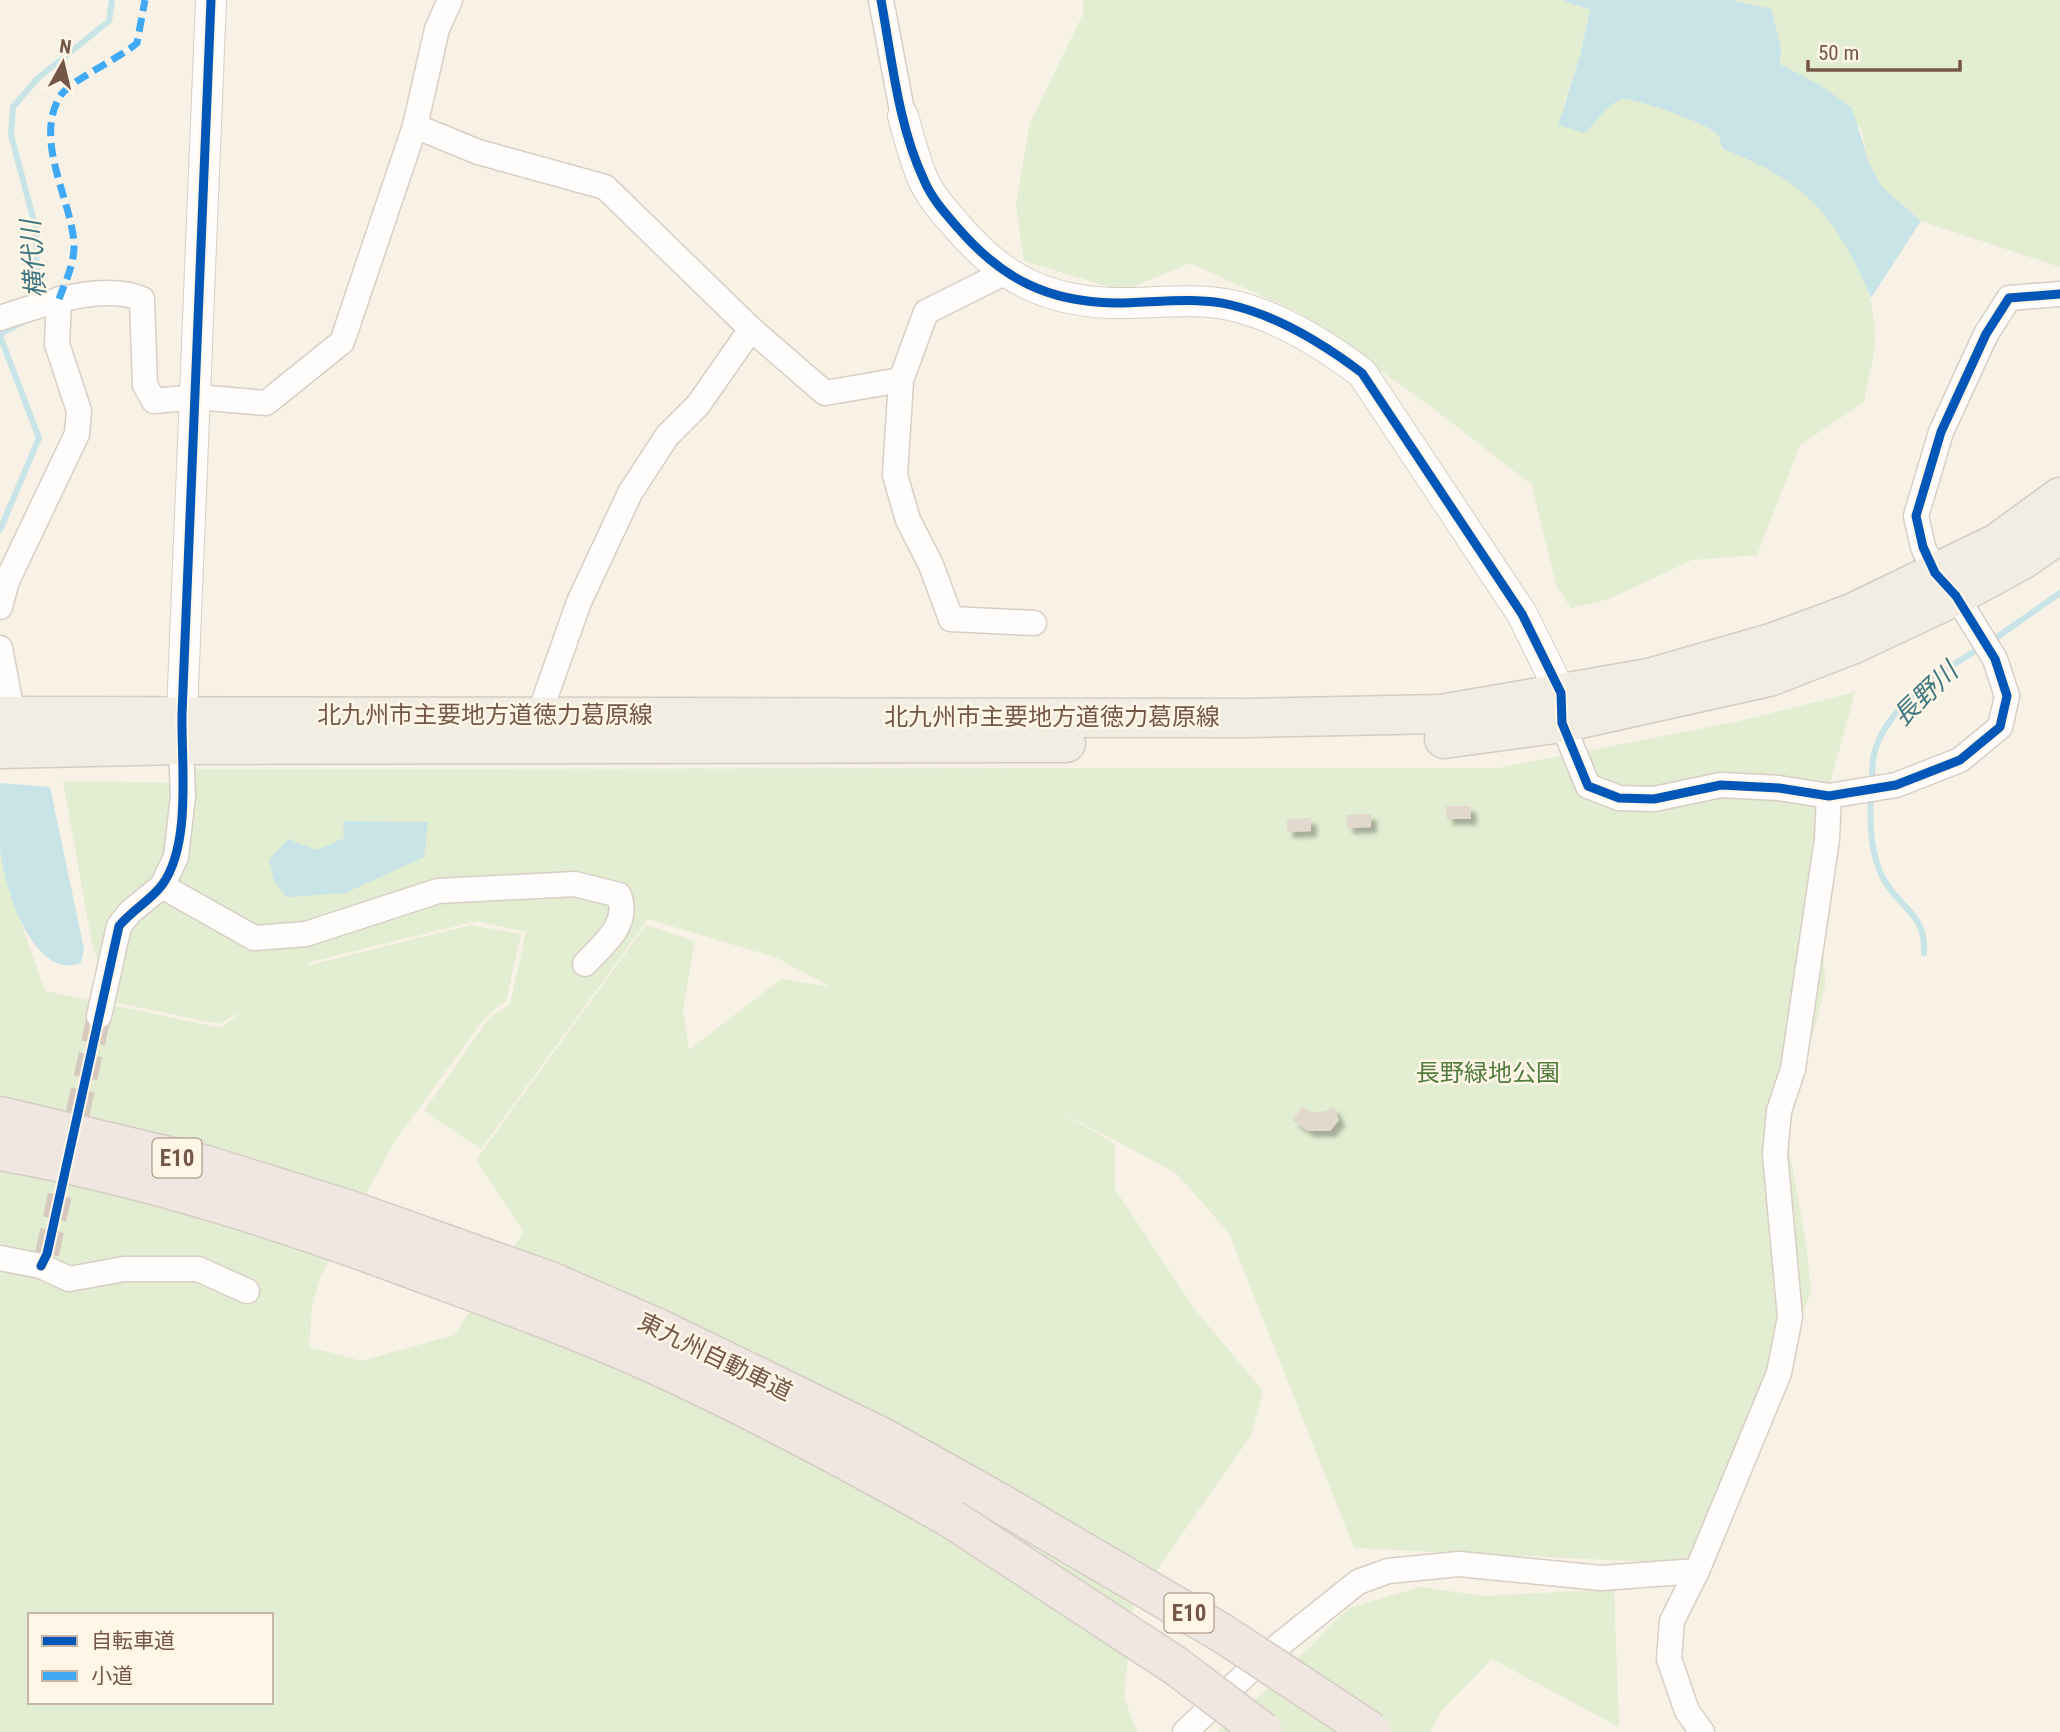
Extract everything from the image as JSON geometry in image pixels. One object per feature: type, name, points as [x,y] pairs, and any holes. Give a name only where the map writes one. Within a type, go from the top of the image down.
[{"type":"highway","name":"東九州自動車道","points":[[0,1116],[206,1165],[339,1224]]},
{"type":"highway","name":"東九州自動車道","points":[[0,1151],[195,1197],[339,1224],[550,1281],[865,1470],[952,1519],[1176,1666],[1263,1732]]},
{"type":"highway","name":"東九州自動車道","points":[[654,1345],[884,1438],[1222,1633],[1372,1732]]},
{"type":"main road","name":"北九州市主要地方道徳力葛原線","points":[[1945,584],[2060,497]]},
{"type":"main road","name":"北九州市主要地方道徳力葛原線","points":[[5,708],[181,729],[871,744],[1443,739],[1561,708],[1649,678],[1771,643],[1852,613],[2022,560],[2060,534]]},
{"type":"main road","name":"北九州市主要地方道徳力葛原線","points":[[0,748],[181,729],[539,715],[1249,718],[1441,714],[1561,708]]},
{"type":"street","points":[[99,1016],[119,926],[130,912],[162,886],[176,857],[183,796],[181,729],[211,0]]},
{"type":"street","points":[[0,318],[59,299],[127,292],[142,299],[145,385],[154,401],[196,397],[266,402],[342,342],[415,126],[437,29],[450,0]]},
{"type":"street","points":[[881,0],[903,116],[923,178],[935,201],[976,249],[1004,273],[1049,293],[1081,300],[1229,304],[1286,327],[1338,355],[1363,373],[1522,614],[1561,708],[1588,786],[1619,799],[1654,799],[1721,785],[1779,788],[1829,796],[1896,785],[1960,760],[2000,727],[2007,696],[1995,659],[1923,547],[1916,516],[1941,432],[1986,334],[2009,298],[2060,294]]},
{"type":"street","points":[[415,126],[478,152],[605,187],[751,329],[825,393],[901,380]]},
{"type":"street","points":[[1004,273],[926,312],[901,380],[895,475],[908,520],[931,565],[951,619],[1034,623]]},
{"type":"street","points":[[0,607],[7,581],[77,434],[79,411],[57,344],[59,299]]},
{"type":"street","points":[[539,715],[579,603],[630,493],[667,436],[698,405],[751,329]]},
{"type":"street","points":[[0,648],[5,708]]},
{"type":"street","points":[[1702,1732],[1687,1711],[1669,1659],[1672,1621],[1697,1572],[1779,1373],[1790,1317],[1775,1154],[1779,1111],[1793,1069],[1827,839],[1829,796]]},
{"type":"street","points":[[162,886],[254,938],[306,934],[438,891],[575,884],[619,895],[624,909],[619,927],[585,964]]},
{"type":"street","points":[[0,1258],[44,1260],[69,1279],[124,1269],[198,1269],[247,1291]]},
{"type":"street","points":[[1185,1732],[1263,1658],[1358,1581],[1388,1571],[1459,1564],[1601,1578],[1697,1572]]},
{"type":"green space","points":[[1083,0],[1562,0],[1590,10],[1580,56],[1563,106],[1585,133],[1606,109],[1621,99],[1669,112],[1711,130],[1718,135],[1723,149],[1768,167],[1809,199],[1828,218],[1843,239],[1856,262],[1873,312],[1874,353],[1864,402],[1800,445],[1757,555],[1692,560],[1609,599],[1571,608],[1556,585],[1532,485],[1430,406],[1300,313],[1190,263],[1123,291],[1024,261],[1016,205],[1030,123],[1083,14]]},
{"type":"green space","points":[[1732,0],[2060,0],[2060,267],[1921,221],[1881,186],[1869,163],[1861,129],[1820,85],[1780,64],[1781,50],[1772,9]]},
{"type":"green space","name":"長野緑地公園","points":[[1855,692],[1819,824],[1825,987],[1787,1137],[1806,1243],[1811,1293],[1690,1564],[1354,1548],[1229,1233],[1176,1173],[1056,1109],[1115,1144],[1115,1189],[1193,1307],[1263,1391],[1252,1434],[1133,1604],[1124,1697],[1137,1732],[0,1732],[0,850],[16,909],[45,991],[221,1028],[244,1009],[220,1024],[108,1001],[91,938],[63,781],[190,783],[193,769],[1498,768],[1735,722]],"holes":[[[648,919],[777,958],[831,987],[781,979],[689,1050],[683,1009],[695,941],[646,925],[476,1160],[524,1232],[454,1335],[362,1361],[309,1347],[312,1306],[320,1278],[395,1141],[487,1015],[506,1001],[521,934],[471,925],[305,966],[311,962],[477,921],[526,932],[510,1004],[490,1017],[424,1111],[481,1149]]]},
{"type":"green space","points":[[1420,1587],[1485,1596],[1614,1589],[1619,1727],[1492,1659],[1441,1711],[1430,1732],[1217,1732],[1267,1689],[1349,1608]]},
{"type":"water","points":[[1562,0],[1732,0],[1772,9],[1781,50],[1780,64],[1820,85],[1852,108],[1869,163],[1881,186],[1921,221],[1871,298],[1845,245],[1815,205],[1777,174],[1723,149],[1718,135],[1711,130],[1653,106],[1627,99],[1621,99],[1606,110],[1585,133],[1558,125],[1580,56],[1590,10]]},
{"type":"water","points":[[0,783],[50,787],[84,949],[81,963],[64,965],[48,958],[23,926],[2,864]]},
{"type":"water","points":[[343,821],[428,822],[424,857],[345,893],[287,897],[274,881],[269,860],[288,839],[317,850],[344,838]]},
{"type":"building","points":[[1446,806],[1470,806],[1471,819],[1447,819]]},
{"type":"building","points":[[1371,814],[1371,827],[1347,828],[1347,815]]},
{"type":"building","points":[[1311,818],[1311,831],[1287,832],[1287,819]]},
{"type":"building","points":[[1303,1107],[1311,1113],[1333,1107],[1339,1120],[1330,1131],[1308,1131],[1292,1120]]},
{"type":"waterway","name":"横代川","points":[[37,300],[36,229],[11,135],[13,107],[38,78],[109,21],[112,0]]},
{"type":"waterway","name":"横代川","points":[[0,334],[23,322]]},
{"type":"waterway","name":"横代川","points":[[0,336],[39,438],[0,530]]},
{"type":"waterway","name":"長野川","points":[[1990,642],[2060,593]]},
{"type":"waterway","name":"長野川","points":[[1872,782],[1874,754],[1890,721],[1932,679],[1980,648]]},
{"type":"waterway","name":"長野川","points":[[1871,796],[1872,838],[1879,869],[1889,888],[1921,928],[1924,953]]},
{"type":"tunnel","points":[[47,1254],[99,1016]]},
{"type":"marked path","points":[[59,299],[72,264],[74,242],[55,168],[51,130],[53,112],[66,89],[137,43],[145,0]]},
{"type":"cycle path","points":[[41,1266],[47,1254],[119,926],[162,885],[178,848],[181,826],[182,714],[211,0]]},
{"type":"cycle path","points":[[881,0],[902,114],[915,159],[931,193],[944,211],[974,246],[991,261],[1027,284],[1068,298],[1115,303],[1203,301],[1249,310],[1300,333],[1362,373],[1522,614],[1561,693],[1562,723],[1588,786],[1619,798],[1654,799],[1721,785],[1779,788],[1829,796],[1896,785],[1960,760],[2000,727],[2007,696],[1995,659],[1956,596],[1935,573],[1923,547],[1916,516],[1941,432],[1986,334],[2009,298],[2060,294]]}]
